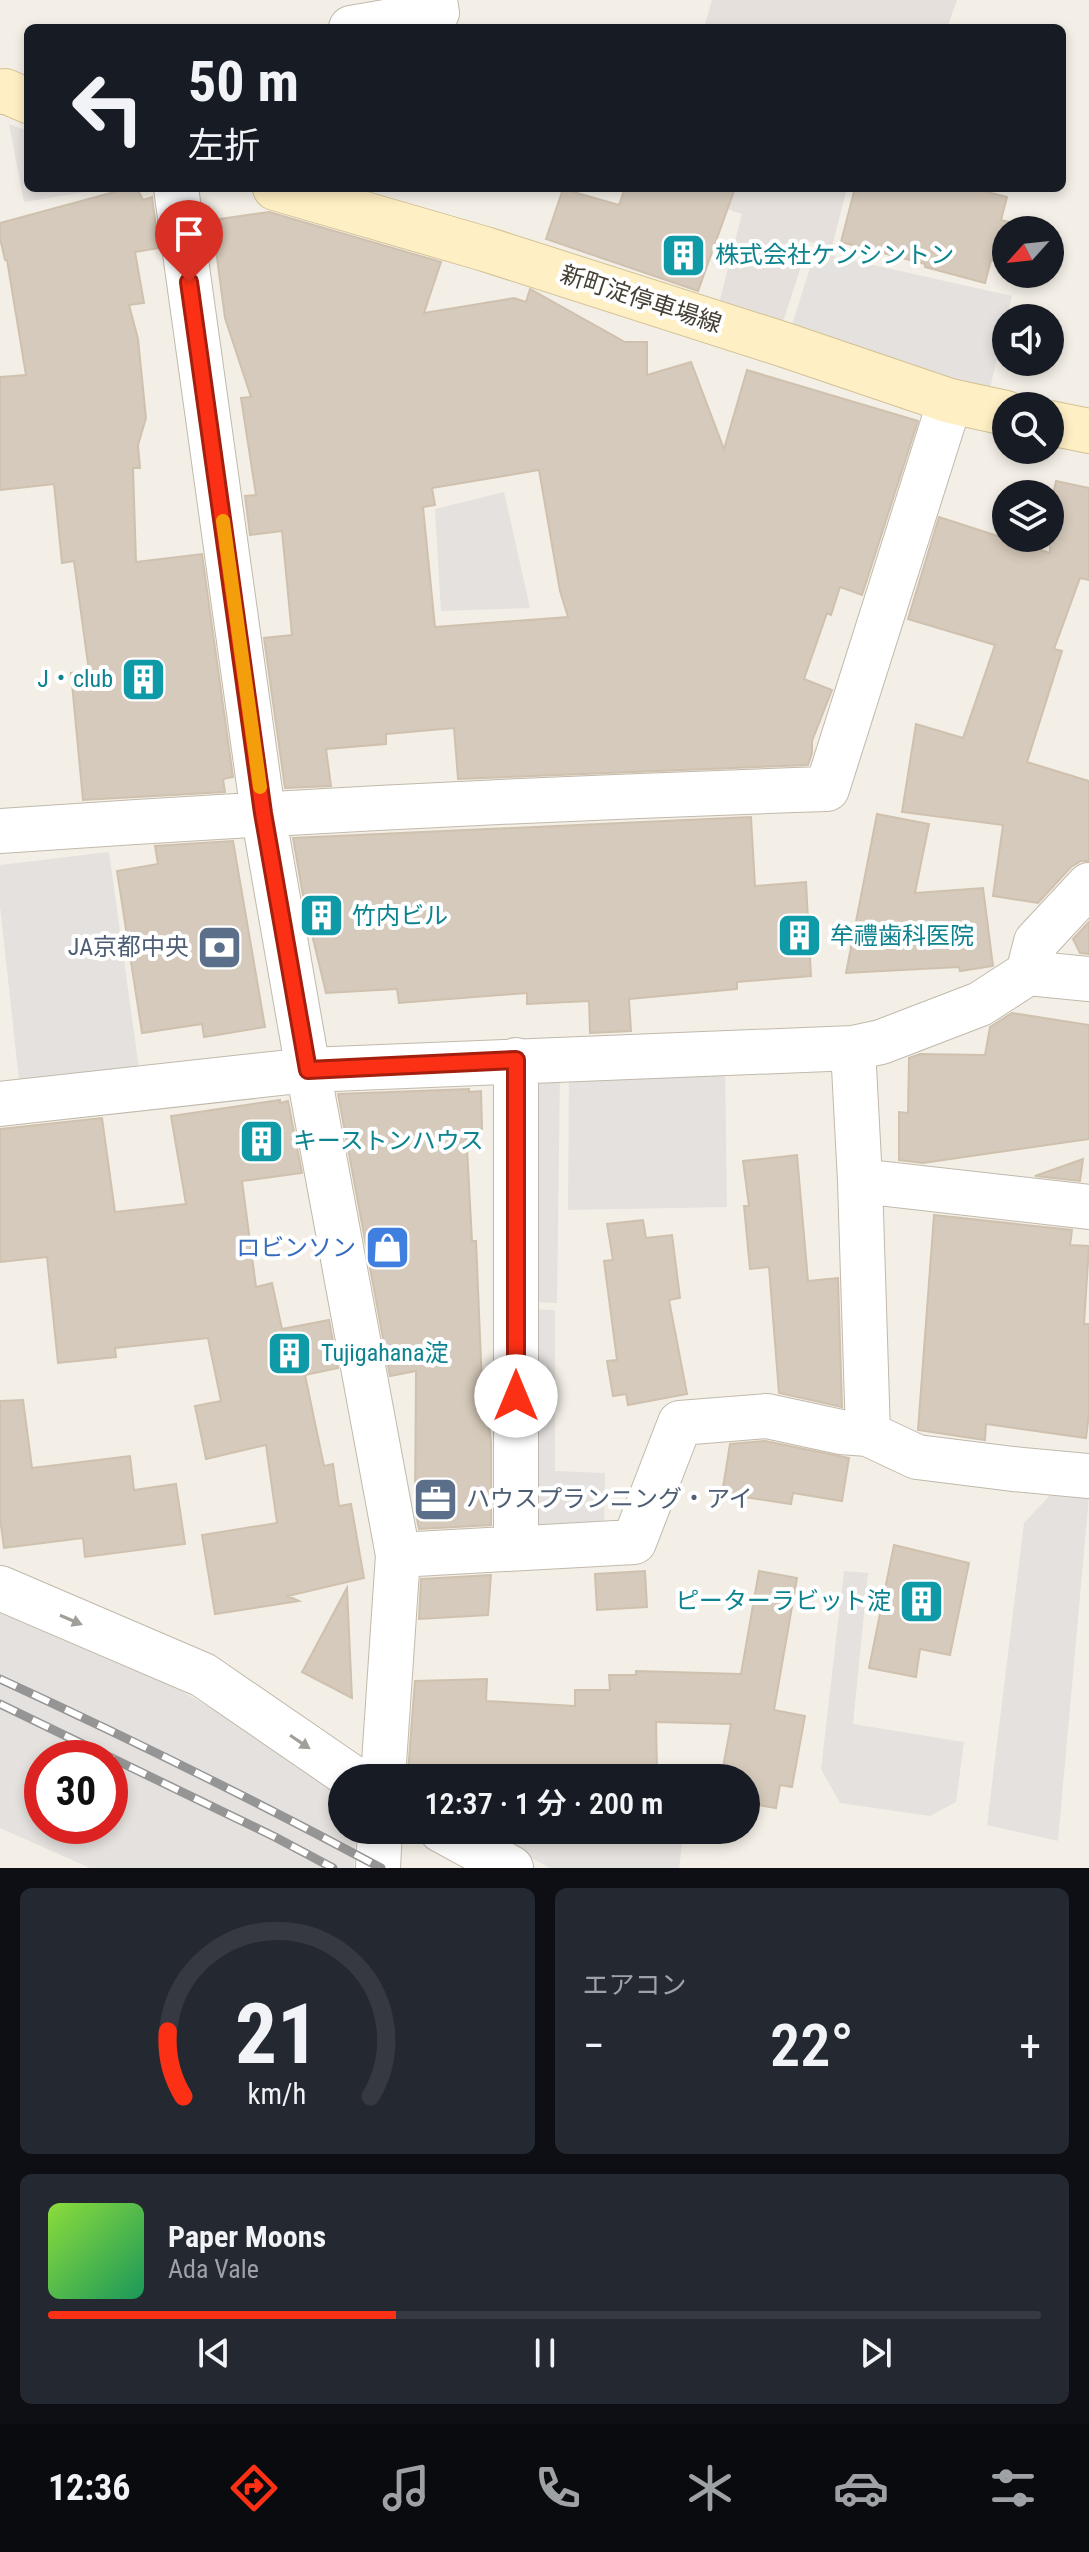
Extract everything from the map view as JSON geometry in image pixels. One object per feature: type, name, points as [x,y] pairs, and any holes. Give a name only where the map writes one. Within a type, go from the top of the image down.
[{"type":"main road","name":"新町淀停車場線","points":[[289,192],[485,249],[950,401],[992,410]]},
{"type":"main road","points":[[1064,426],[1089,431]]},
{"type":"street","points":[[374,24],[437,13],[435,0]]},
{"type":"street","points":[[177,192],[263,813],[398,1555],[384,1764]]},
{"type":"street","points":[[0,831],[263,813],[827,789],[950,401]]},
{"type":"street","points":[[1028,973],[1036,942],[1089,885]]},
{"type":"street","points":[[0,1104],[308,1070],[853,1048],[881,1042],[980,1004],[1028,973],[1089,979]]},
{"type":"street","points":[[853,1048],[868,1434]]},
{"type":"street","points":[[516,1060],[516,1548]]},
{"type":"street","points":[[860,1181],[1089,1207]]},
{"type":"street","points":[[398,1555],[634,1542],[680,1423],[767,1416],[841,1432],[868,1434],[917,1457],[1089,1476]]},
{"type":"street","points":[[0,1588],[203,1675],[333,1764]]},
{"type":"street","points":[[378,1868],[379,1844]]},
{"type":"street","points":[[467,1844],[511,1868]]},
{"type":"shaded area","points":[[712,0],[957,0],[948,24],[705,24]]},
{"type":"shaded area","points":[[9,124],[24,130],[24,192],[85,192],[24,202]]},
{"type":"shaded area","points":[[846,192],[832,246],[809,242],[780,331],[716,315],[742,214],[680,194]]},
{"type":"shaded area","points":[[815,252],[1012,296],[1010,304],[992,304],[993,376],[988,397],[791,328]]},
{"type":"shaded area","points":[[504,492],[530,608],[441,611],[435,509]]},
{"type":"shaded area","points":[[109,852],[140,1076],[20,1089],[0,906],[0,865]]},
{"type":"shaded area","points":[[725,1067],[727,1207],[568,1210],[569,1071]]},
{"type":"shaded area","points":[[560,1071],[557,1303],[527,1302],[530,1072]]},
{"type":"shaded area","points":[[529,1309],[555,1310],[555,1471],[605,1473],[604,1536],[528,1541]]},
{"type":"shaded area","points":[[1055,1490],[1089,1496],[1058,1841],[987,1825],[1024,1523]]},
{"type":"shaded area","points":[[844,1571],[868,1573],[853,1724],[964,1742],[956,1802],[930,1816],[840,1803],[821,1769]]},
{"type":"shaded area","points":[[0,1605],[139,1667],[328,1775],[328,1844],[355,1844],[354,1868],[90,1868],[36,1844],[128,1844],[128,1740],[24,1740],[24,1839],[0,1828]]},
{"type":"shaded area","points":[[506,1844],[682,1844],[679,1868],[550,1868]]},
{"type":"building","points":[[114,192],[139,192],[143,200],[152,197],[159,248],[135,252],[144,303],[129,305],[138,339],[146,418],[138,445],[140,468],[133,468],[136,562],[202,554],[233,777],[223,779],[225,792],[83,800],[71,673],[89,671],[74,561],[62,563],[54,484],[0,490],[0,377],[26,375],[7,260],[0,238],[0,223]]},
{"type":"building","points":[[562,192],[574,192],[619,205],[624,192],[734,192],[698,291],[546,239]]},
{"type":"building","points":[[854,192],[988,192],[1007,197],[1002,216],[992,216],[992,260],[985,283],[925,267],[925,264],[841,242]]},
{"type":"building","points":[[269,212],[441,262],[424,313],[514,298],[526,302],[530,289],[625,342],[647,342],[647,375],[691,362],[724,449],[747,370],[918,421],[862,595],[840,587],[831,615],[827,613],[804,679],[832,690],[812,741],[808,765],[458,779],[454,728],[386,734],[386,744],[326,749],[331,786],[285,788],[264,638],[292,635],[282,531],[250,535],[245,496],[256,495],[241,398],[251,397],[225,318],[212,220]],"holes":[[[539,470],[560,591],[568,617],[435,627],[423,507],[435,505],[432,488]]]},
{"type":"building","points":[[1064,483],[1089,488],[1089,580],[1080,578],[1054,649],[1062,651],[1027,762],[1089,781],[1089,861],[1081,861],[1071,867],[1038,903],[993,896],[1003,825],[902,812],[916,724],[963,738],[995,645],[908,619],[939,517],[992,534],[992,552],[1064,552]]},
{"type":"building","points":[[877,814],[929,824],[915,893],[983,888],[993,966],[960,971],[959,967],[846,973]]},
{"type":"building","points":[[751,817],[755,886],[806,882],[811,976],[737,982],[737,989],[629,999],[631,1031],[590,1033],[589,1001],[527,1004],[527,993],[399,1003],[397,989],[326,993],[293,838]]},
{"type":"building","points":[[233,841],[265,1027],[204,1037],[202,1024],[142,1033],[117,871],[158,864],[155,846]]},
{"type":"building","points":[[1089,922],[1089,954],[1080,953],[1073,939]]},
{"type":"building","points":[[1012,1013],[1089,1025],[1089,1139],[923,1163],[899,1160],[899,1112],[908,1113],[909,1058],[920,1054],[985,1055],[990,1027]]},
{"type":"building","points":[[469,1089],[469,1092],[481,1091],[482,1129],[466,1130],[472,1241],[476,1241],[482,1385],[485,1385],[491,1443],[491,1525],[419,1529],[415,1509],[416,1371],[390,1376],[338,1094]]},
{"type":"building","points":[[280,1100],[280,1103],[288,1101],[302,1173],[242,1181],[256,1287],[272,1283],[282,1329],[329,1320],[338,1368],[305,1375],[324,1466],[333,1464],[339,1506],[351,1504],[364,1578],[288,1596],[299,1601],[215,1614],[202,1535],[277,1523],[266,1445],[206,1459],[195,1406],[221,1401],[208,1338],[115,1348],[116,1357],[58,1363],[47,1257],[0,1262],[0,1129],[102,1118],[115,1212],[186,1204],[171,1116]]},
{"type":"building","points":[[797,1155],[808,1281],[838,1278],[842,1407],[779,1393],[769,1267],[750,1269],[744,1206],[749,1206],[743,1161]]},
{"type":"building","points":[[1083,1159],[1080,1181],[1035,1176]]},
{"type":"building","points":[[934,1215],[1072,1230],[1070,1245],[1089,1246],[1084,1324],[1089,1324],[1086,1438],[986,1424],[985,1440],[918,1430]]},
{"type":"building","points":[[643,1220],[646,1238],[672,1235],[680,1298],[669,1300],[687,1394],[628,1405],[626,1394],[613,1396],[607,1361],[617,1360],[604,1261],[613,1260],[607,1224]]},
{"type":"building","points":[[23,1400],[32,1468],[130,1456],[134,1490],[176,1484],[185,1544],[85,1557],[83,1538],[4,1548],[0,1518],[0,1401]]},
{"type":"building","points":[[765,1441],[849,1458],[842,1501],[793,1493],[791,1504],[722,1494],[730,1444]]},
{"type":"building","name":"ピーターラビット淀","points":[[894,1545],[969,1563],[950,1655],[920,1649],[916,1677],[869,1668]]},
{"type":"building","points":[[645,1571],[647,1607],[597,1610],[595,1574]]},
{"type":"building","points":[[759,1571],[797,1578],[774,1710],[805,1716],[792,1787],[780,1785],[776,1808],[760,1805],[760,1764],[724,1764],[731,1724],[656,1722],[657,1764],[409,1764],[415,1681],[487,1679],[486,1701],[575,1706],[575,1690],[610,1690],[609,1675],[636,1675],[636,1671],[741,1674]]},
{"type":"building","points":[[491,1575],[488,1615],[419,1619],[421,1579]]},
{"type":"building","points":[[347,1588],[352,1698],[302,1672]]},
{"type":"railway","points":[[0,1679],[192,1770],[381,1868]]},
{"type":"railway","points":[[0,1704],[333,1868]]},
{"type":"slow traffic","points":[[223,521],[260,787]]},
{"type":"place","name":"株式会社ケンシントン","points":[[684,255]]},
{"type":"place","name":"J・club","points":[[144,679]]},
{"type":"place","name":"竹内ビル","points":[[321,916]]},
{"type":"place","name":"牟禮歯科医院","points":[[799,936]]},
{"type":"place","name":"JA京都中央","points":[[220,947]]},
{"type":"place","name":"キーストンハウス","points":[[262,1141]]},
{"type":"place","name":"ロビンソン","points":[[387,1248]]},
{"type":"place","name":"Tujigahana淀","points":[[290,1353]]},
{"type":"place","name":"ハウスプランニング・アイ","points":[[435,1499]]},
{"type":"place","name":"ピーターラビット淀","points":[[922,1601]]},
{"type":"route","points":[[189,282],[263,813],[308,1070],[516,1060],[516,1396]]}]
